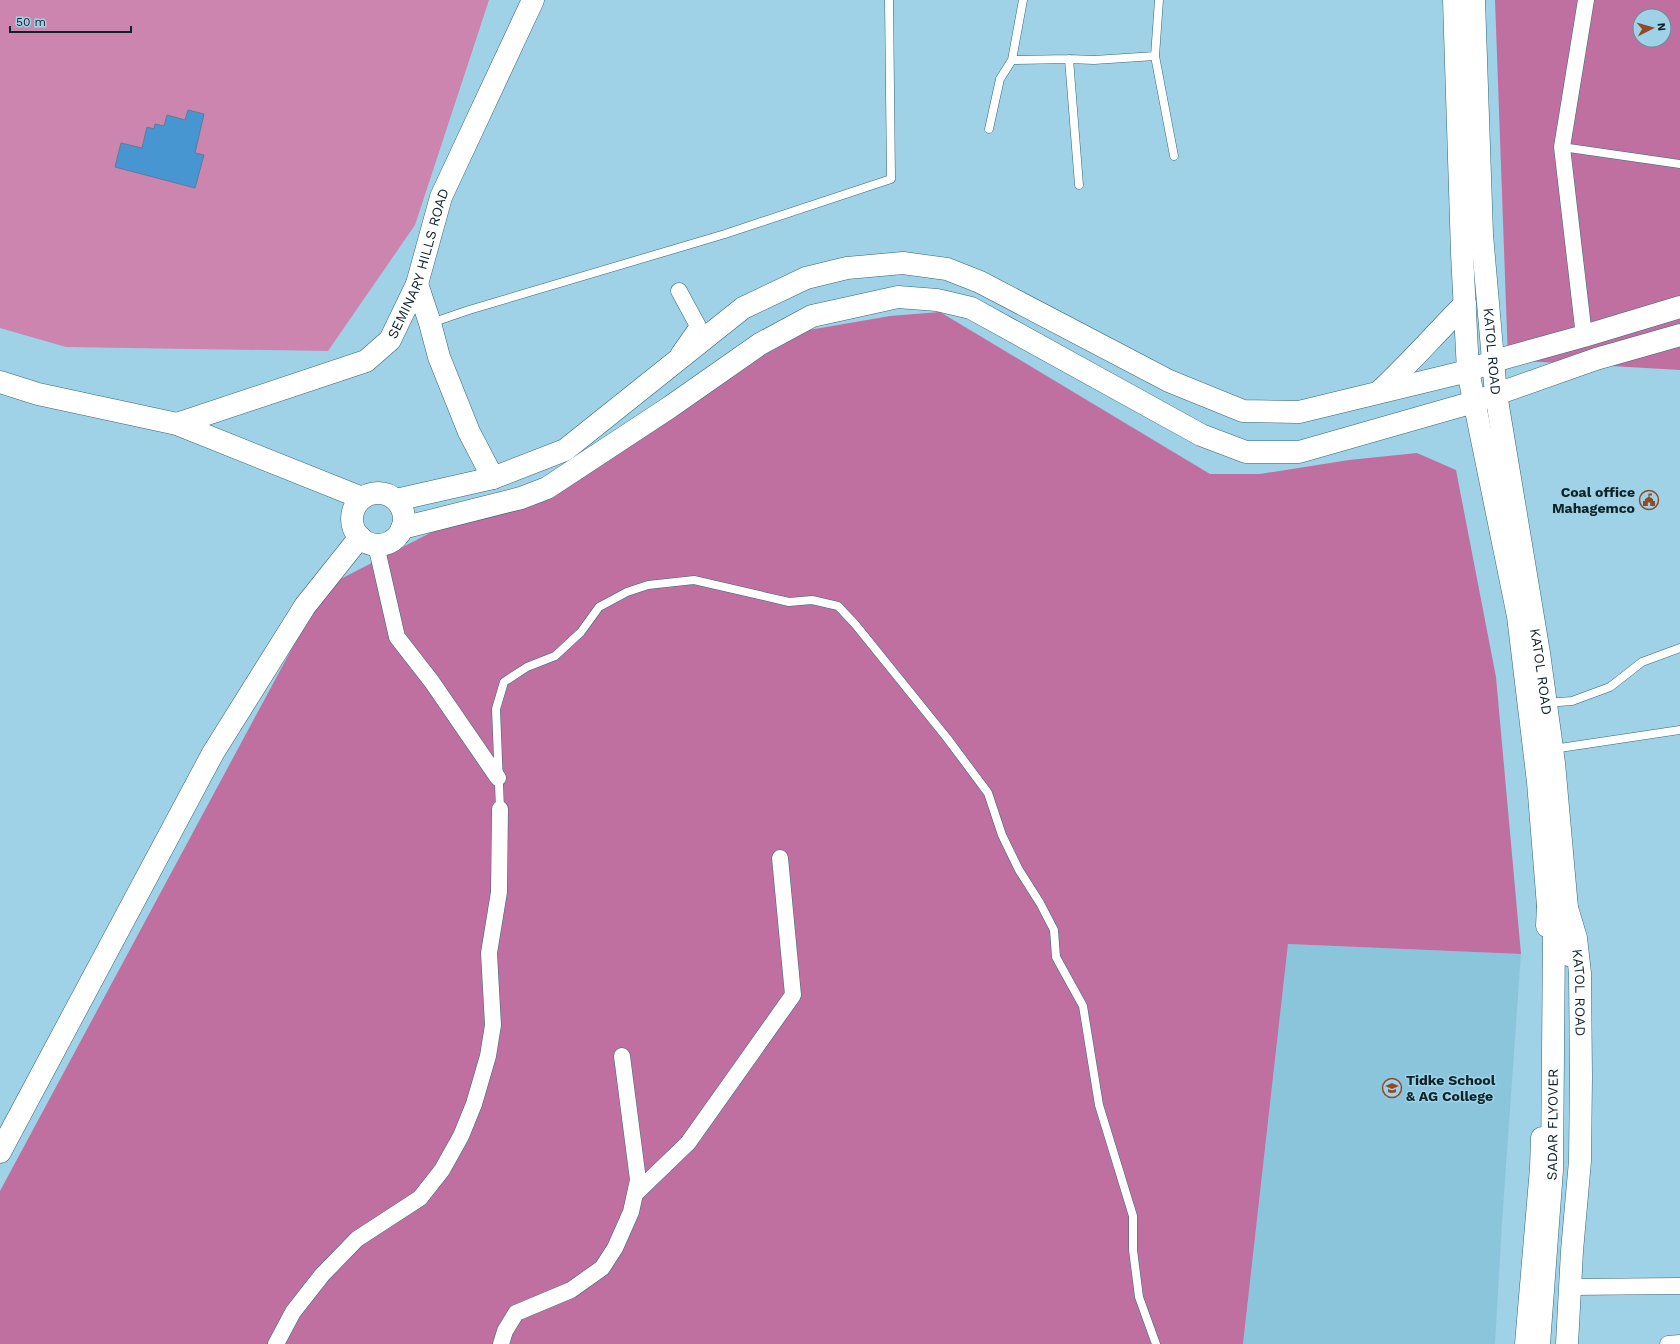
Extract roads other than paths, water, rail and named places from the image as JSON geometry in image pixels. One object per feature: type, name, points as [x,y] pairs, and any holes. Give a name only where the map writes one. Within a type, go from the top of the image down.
[{"type":"main road","name":"SEMINARY HILLS ROAD","points":[[177,424],[366,361],[390,340],[417,284],[441,197],[533,0]]},
{"type":"main road","name":"KATOL ROAD","points":[[1454,0],[1461,245],[1468,371],[1518,616],[1538,782],[1558,907],[1576,938],[1580,973],[1582,1077],[1580,1161],[1569,1287],[1567,1344]]},
{"type":"main road","name":"KATOL ROAD","points":[[1474,0],[1482,235],[1496,394],[1546,703],[1552,749],[1558,907],[1541,1168],[1526,1344]]},
{"type":"main road","points":[[396,500],[493,478],[565,450],[743,308],[806,278],[847,268],[903,263],[947,269],[980,282],[1169,381],[1243,411],[1299,412],[1468,371],[1494,361],[1680,307]]},
{"type":"main road","points":[[417,284],[439,357],[464,418],[493,478]]},
{"type":"main road","points":[[402,528],[521,498],[547,488],[670,407],[760,344],[812,316],[898,297],[937,300],[971,308],[1201,435],[1246,452],[1299,452],[1474,402],[1596,359],[1680,335]]},
{"type":"main road","points":[[1377,393],[1401,371],[1427,342],[1465,304]]},
{"type":"main road","points":[[0,382],[38,394],[177,424],[362,498]]},
{"type":"main road","points":[[374,493],[386,494],[396,500],[403,513],[404,520],[402,528],[396,537],[387,544],[368,541],[353,524],[354,510],[362,498],[374,493]]},
{"type":"main road","points":[[0,1152],[5,1130],[214,753],[305,606],[368,541]]},
{"type":"main road","name":"SADAR FLYOVER","points":[[1548,1344],[1563,1167],[1561,975],[1554,934],[1558,907]]},
{"type":"main road","name":"SADAR FLYOVER","points":[[1539,1344],[1552,1170],[1561,975]]},
{"type":"street","points":[[1584,336],[1562,147],[1586,0]]},
{"type":"street","points":[[670,366],[698,326],[679,291]]},
{"type":"street","points":[[368,541],[396,637],[432,682],[498,778]]},
{"type":"street","points":[[276,1344],[293,1312],[322,1275],[357,1239],[420,1198],[442,1170],[461,1136],[474,1104],[484,1070],[493,1025],[489,953],[499,892],[500,809]]},
{"type":"street","points":[[635,1194],[688,1143],[793,996],[780,858]]},
{"type":"street","points":[[501,1344],[505,1331],[516,1313],[571,1290],[602,1268],[615,1248],[631,1212],[638,1180],[622,1056]]},
{"type":"street","points":[[1569,1287],[1680,1286]]},
{"type":"street","points":[[1668,1344],[1680,1343]]},
{"type":"lane","points":[[430,323],[469,310],[726,234],[891,179],[889,0]]},
{"type":"lane","points":[[989,129],[1000,79],[1012,60],[1023,0]]},
{"type":"lane","points":[[1159,0],[1155,56],[1174,156]]},
{"type":"lane","points":[[1012,60],[1094,60],[1155,56]]},
{"type":"lane","points":[[1069,59],[1079,186]]},
{"type":"lane","points":[[1562,147],[1680,164]]},
{"type":"lane","points":[[500,809],[496,709],[504,682],[527,667],[555,656],[581,632],[599,607],[627,592],[648,585],[694,580],[789,602],[812,600],[838,606],[855,624],[969,765],[988,793],[1002,835],[1019,870],[1040,903],[1054,930],[1056,957],[1083,1006],[1099,1105],[1133,1216],[1133,1250],[1140,1297],[1156,1344]]},
{"type":"lane","points":[[1546,703],[1572,701],[1610,687],[1642,662],[1680,648]]},
{"type":"lane","points":[[1552,749],[1680,730]]},
{"type":"place","name":"Coal office Mahagemco","points":[[1649,500]]},
{"type":"place","name":"Tidke School & AG College","points":[[1392,1088]]}]
